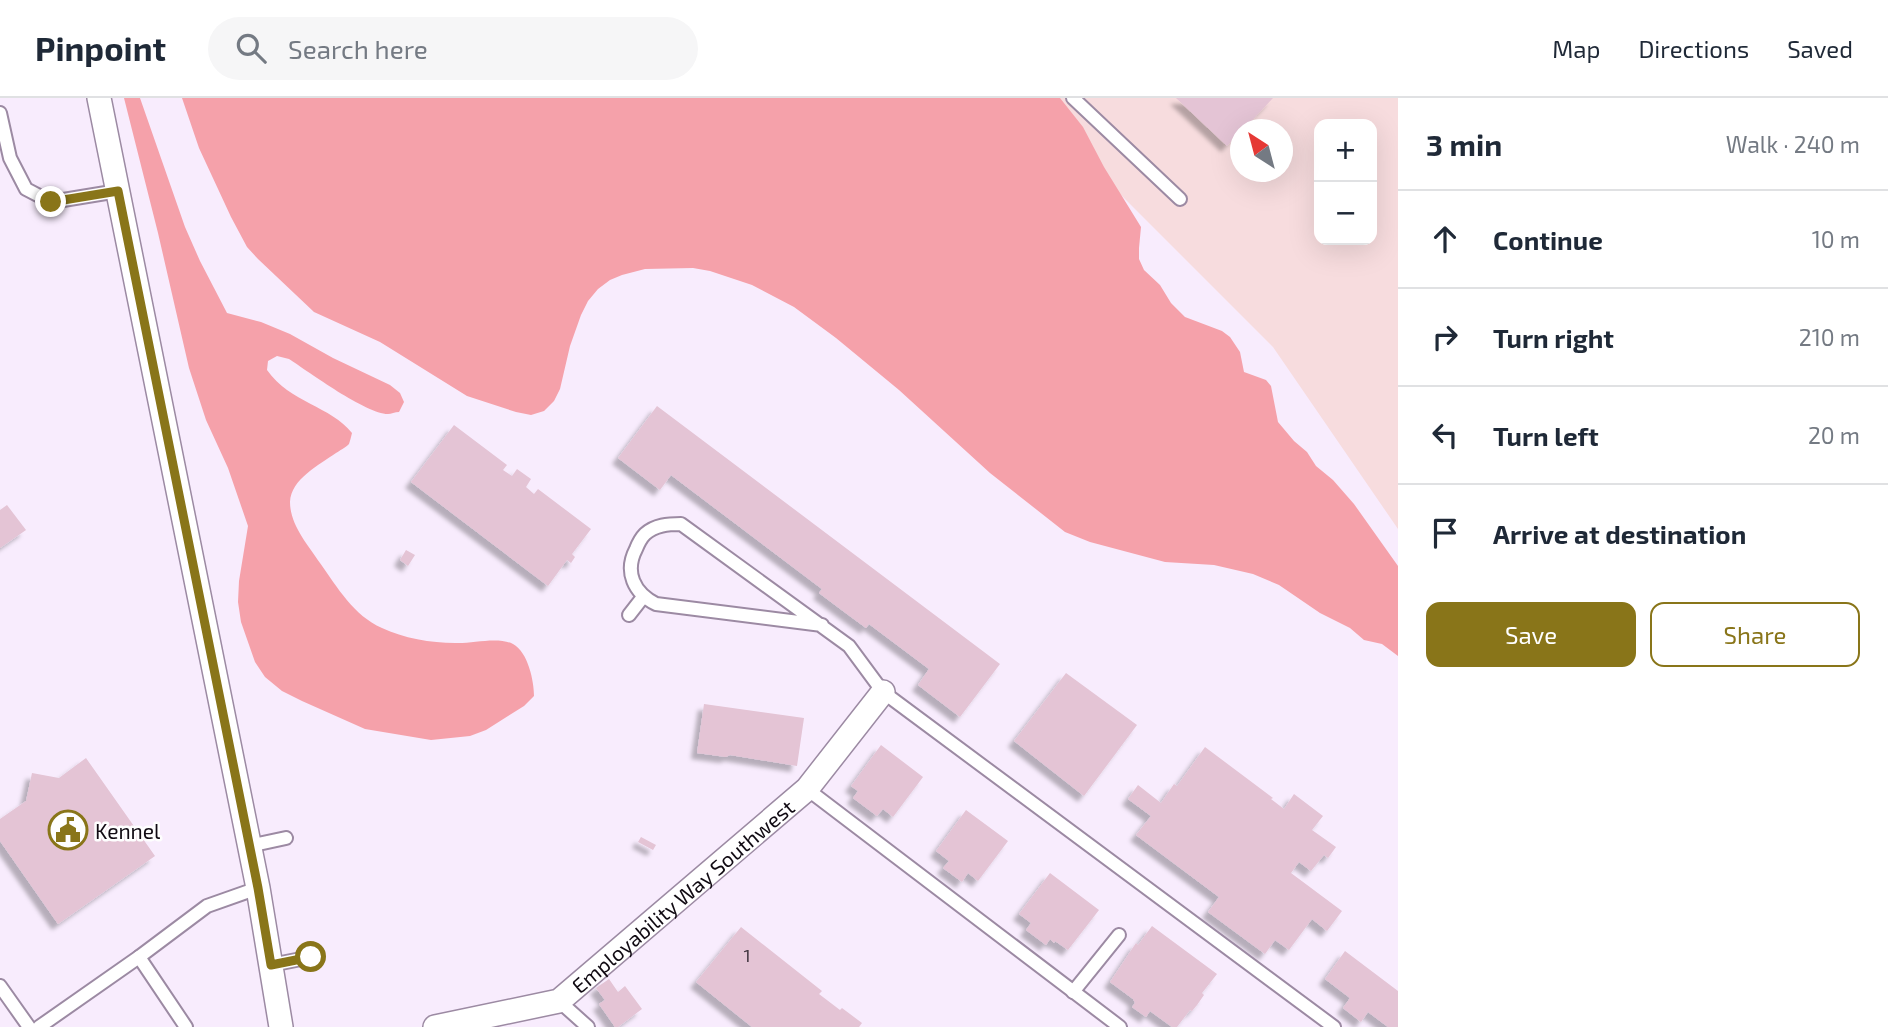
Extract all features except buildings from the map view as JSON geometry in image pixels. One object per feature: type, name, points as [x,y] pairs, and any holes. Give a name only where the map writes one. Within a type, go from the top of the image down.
[{"type":"street","points":[[99,98],[258,888],[281,1027]]},
{"type":"street","name":"Employability Way Southwest","points":[[435,1027],[559,1001],[807,789],[883,692]]},
{"type":"lane","points":[[1073,98],[1180,199]]},
{"type":"lane","points":[[0,113],[10,158],[26,189],[51,202],[118,191]]},
{"type":"lane","points":[[822,625],[656,604],[643,597],[634,583],[630,560],[643,535],[662,525],[681,524],[822,625],[849,646],[883,692],[1334,1027]]},
{"type":"lane","points":[[629,615],[643,597]]},
{"type":"lane","points":[[807,789],[1120,1027]]},
{"type":"lane","points":[[249,846],[286,838]]},
{"type":"lane","points":[[39,1027],[207,906],[258,888]]},
{"type":"lane","points":[[1073,992],[1119,935]]},
{"type":"lane","points":[[139,957],[186,1027]]},
{"type":"lane","points":[[271,965],[311,957]]},
{"type":"lane","points":[[0,986],[29,1027]]},
{"type":"lane","points":[[559,1001],[589,1027]]},
{"type":"shaded area","points":[[124,98],[140,98],[185,227],[227,313],[261,322],[290,334],[390,385],[400,393],[404,402],[399,412],[378,412],[338,391],[289,359],[277,356],[268,361],[267,370],[276,381],[298,397],[333,416],[352,433],[349,444],[314,468],[295,486],[290,502],[293,519],[300,534],[347,600],[363,616],[399,635],[446,643],[507,642],[523,653],[531,675],[534,696],[524,706],[486,730],[470,736],[431,740],[365,729],[282,691],[265,677],[255,662],[241,622],[238,602],[248,526],[228,468],[206,420],[189,368]]},
{"type":"shaded area","points":[[182,98],[1060,98],[1083,127],[1141,227],[1139,259],[1144,270],[1160,285],[1171,303],[1185,317],[1222,331],[1230,337],[1240,352],[1244,372],[1266,380],[1271,386],[1278,422],[1354,504],[1398,566],[1398,656],[1382,644],[1364,640],[1350,628],[1320,613],[1279,585],[1253,574],[1214,565],[1165,562],[1090,542],[1065,532],[990,473],[899,390],[794,307],[752,285],[710,271],[693,268],[645,269],[610,280],[598,289],[581,315],[570,346],[560,389],[554,401],[544,411],[531,415],[467,396],[380,342],[314,312],[258,259],[247,247],[231,217],[199,148]]},
{"type":"shaded area","points":[[1024,98],[1398,98],[1398,529],[1273,347]]},
{"type":"place","name":"Kennel","points":[[68,830]]},
{"type":"route","points":[[51,202],[118,191],[258,888],[271,965],[311,957]]}]
